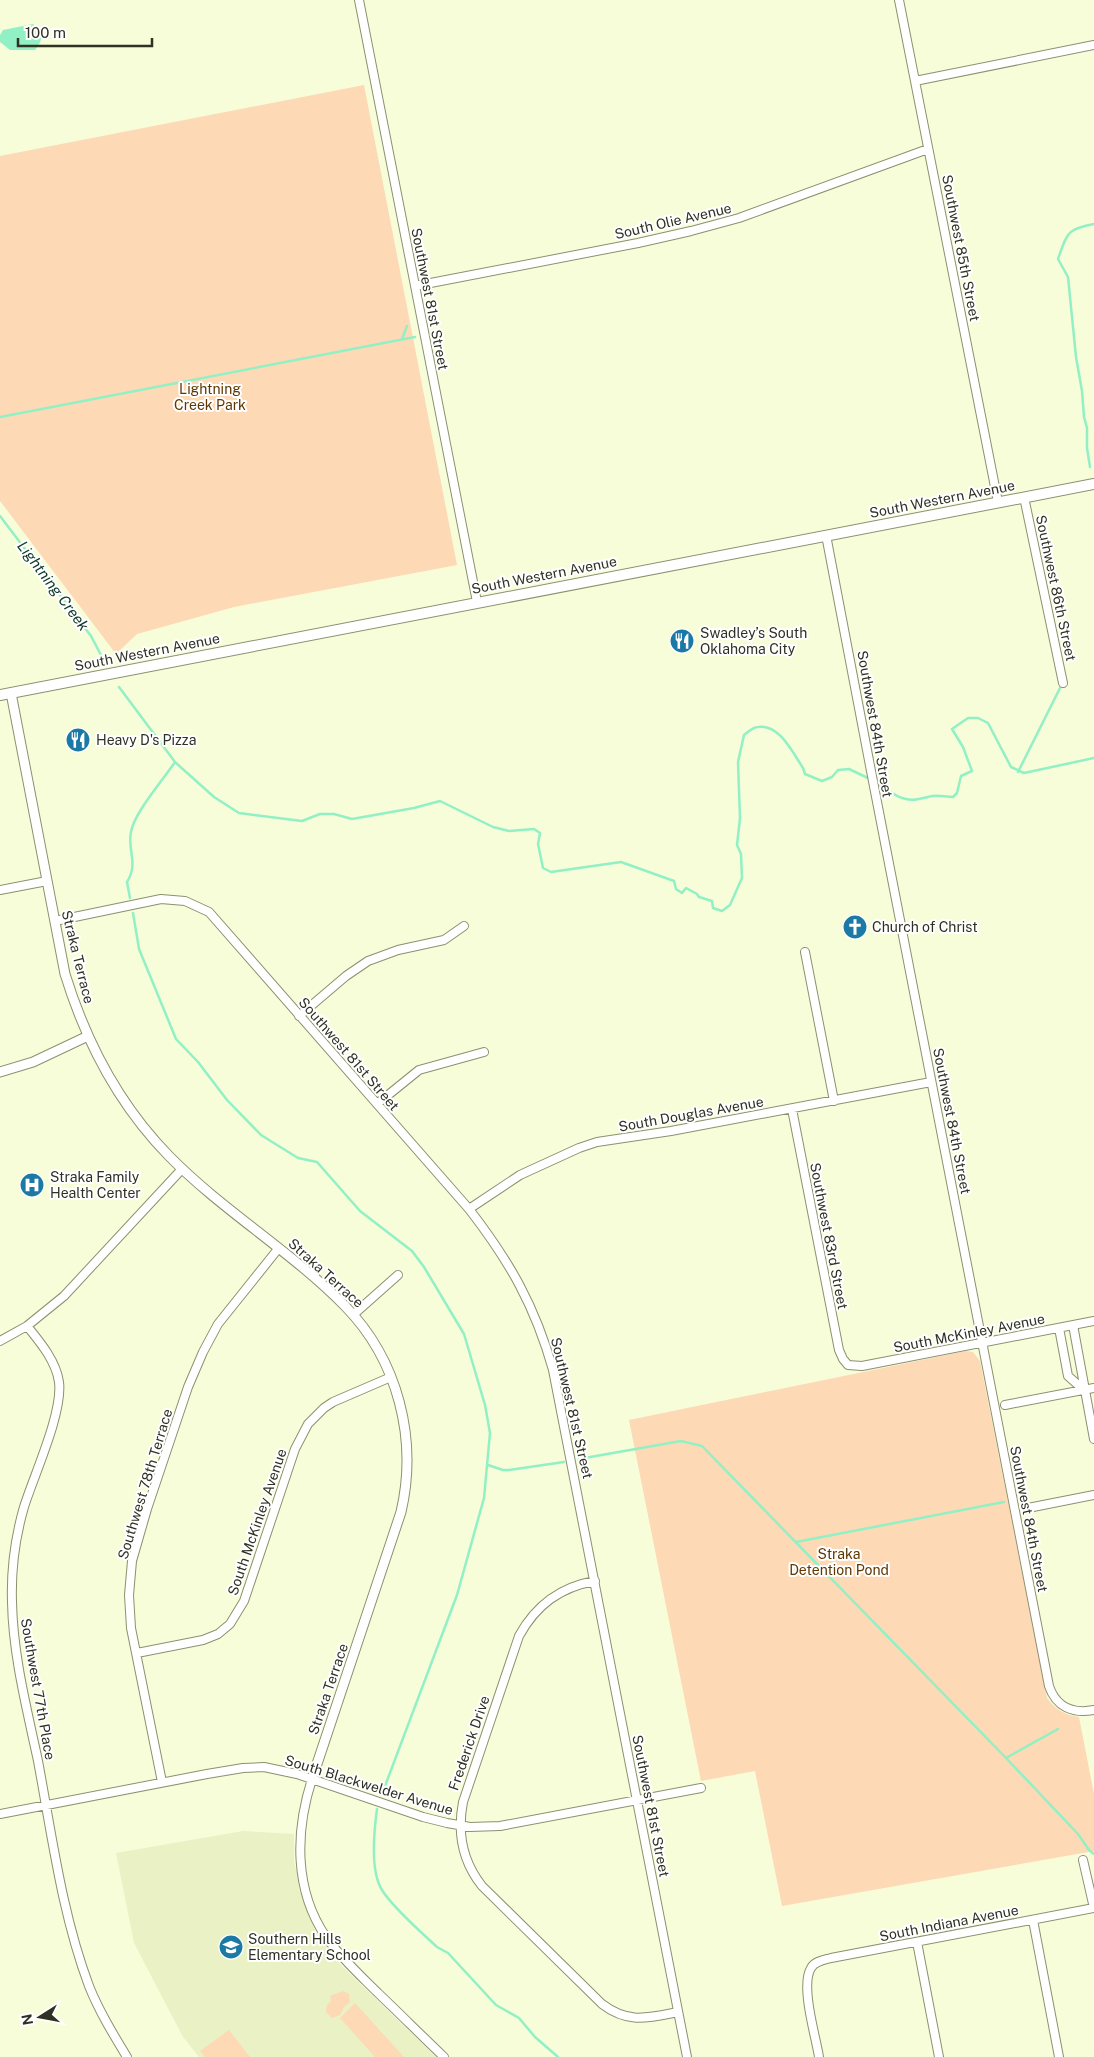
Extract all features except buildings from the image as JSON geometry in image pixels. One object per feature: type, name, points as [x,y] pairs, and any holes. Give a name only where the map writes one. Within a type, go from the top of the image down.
[{"type":"main road","name":"South Western Avenue","points":[[0,695],[1094,484]]},
{"type":"street","name":"Southwest 81st Street","points":[[359,0],[476,602]]},
{"type":"street","name":"Southwest 85th Street","points":[[899,0],[998,502]]},
{"type":"street","points":[[915,81],[1094,45]]},
{"type":"street","name":"South Olie Avenue","points":[[415,286],[709,227],[739,218],[928,149]]},
{"type":"street","name":"Southwest 86th Street","points":[[1024,497],[1063,683]]},
{"type":"street","name":"Southwest 84th Street","points":[[826,535],[1049,1686],[1054,1699],[1064,1707],[1077,1711],[1094,1710]]},
{"type":"street","name":"Straka Terrace","points":[[11,692],[65,974],[80,1018],[109,1078],[124,1102],[156,1142],[182,1169],[338,1299],[353,1315],[375,1345],[391,1378],[401,1406],[406,1430],[408,1463],[403,1502],[391,1546],[312,1779],[301,1824],[300,1859],[305,1888],[316,1919],[326,1936],[342,1957],[444,2057]]},
{"type":"street","points":[[0,890],[47,881]]},
{"type":"street","name":"Southwest 81st Street","points":[[55,921],[161,899],[173,899],[195,904],[209,912],[469,1209],[492,1239],[516,1276],[543,1336],[559,1398],[687,2057]]},
{"type":"street","points":[[299,1016],[346,976],[368,962],[398,950],[444,940],[464,926]]},
{"type":"street","points":[[805,952],[834,1101]]},
{"type":"street","points":[[0,1072],[33,1062],[88,1036]]},
{"type":"street","points":[[376,1104],[419,1070],[484,1052]]},
{"type":"street","name":"South Douglas Avenue","points":[[469,1209],[520,1175],[588,1145],[932,1082]]},
{"type":"street","name":"Southwest 83rd Street","points":[[792,1109],[839,1350],[842,1359],[848,1365]]},
{"type":"street","points":[[0,1341],[28,1326],[64,1296],[182,1169]]},
{"type":"street","name":"Southwest 78th Terrace","points":[[162,1782],[136,1653],[130,1612],[132,1561],[195,1369],[218,1324],[278,1249]]},
{"type":"street","points":[[353,1315],[398,1275]]},
{"type":"street","name":"South McKinley Avenue","points":[[848,1365],[862,1366],[1094,1321]]},
{"type":"street","points":[[1073,1325],[1094,1439]]},
{"type":"street","name":"Southwest 77th Place","points":[[28,1326],[54,1365],[59,1388],[57,1409],[23,1509],[14,1552],[12,1588],[15,1644],[70,1922],[82,1966],[99,2007],[127,2057]]},
{"type":"street","points":[[1059,1328],[1068,1376],[1084,1390]]},
{"type":"street","name":"South McKinley Avenue","points":[[136,1653],[203,1640],[218,1634],[230,1624],[244,1601],[295,1449],[308,1424],[324,1408],[334,1402],[391,1378]]},
{"type":"street","points":[[1005,1406],[1094,1388]]},
{"type":"street","points":[[1028,1508],[1094,1495]]},
{"type":"street","name":"Frederick Drive","points":[[595,1581],[570,1587],[554,1595],[537,1608],[525,1625],[514,1649],[466,1790],[461,1812],[463,1850],[475,1877],[502,1907],[602,2004],[624,2017],[641,2018],[678,2012]]},
{"type":"street","name":"South Blackwelder Avenue","points":[[0,1814],[162,1782],[251,1767],[287,1771],[423,1817],[480,1827],[500,1826],[701,1788]]},
{"type":"street","points":[[1083,1860],[1094,1908]]},
{"type":"street","name":"South Indiana Avenue","points":[[820,2057],[808,1990],[808,1978],[811,1968],[815,1964],[825,1959],[1094,1908]]},
{"type":"street","points":[[1033,1920],[1059,2057]]},
{"type":"street","points":[[917,1942],[939,2057]]},
{"type":"shaded area","points":[[33,24],[39,30],[41,36],[40,43],[35,50],[10,50],[0,42],[0,35],[3,30]]},
{"type":"shaded area","name":"Southern Hills Elementary School","points":[[243,1831],[294,1834],[294,1860],[300,1892],[315,1930],[329,1951],[343,1967],[436,2057],[199,2057],[183,2037],[134,1943],[116,1853]]},
{"type":"green space","name":"Lightning Creek Park","points":[[364,85],[457,565],[234,607],[137,634],[116,654],[0,501],[0,156]]},
{"type":"green space","name":"Straka Detention Pond","points":[[966,1351],[973,1352],[980,1361],[1047,1698],[1061,1711],[1079,1717],[1094,1794],[1094,1851],[782,1906],[755,1771],[701,1781],[629,1420]]},
{"type":"green space","points":[[343,1991],[349,1994],[350,2002],[344,2007],[340,2015],[332,2018],[326,2012],[327,2005],[331,2001],[330,1996]]},
{"type":"green space","points":[[355,2003],[404,2057],[375,2057],[340,2018]]},
{"type":"green space","points":[[229,2030],[250,2057],[205,2057],[200,2051]]},
{"type":"waterway","name":"Lightning Creek","points":[[1090,467],[1087,448],[1087,428],[1076,357],[1068,277],[1058,259],[1069,234],[1078,228],[1094,224]]},
{"type":"waterway","points":[[402,339],[407,326]]},
{"type":"waterway","points":[[0,417],[415,337]]},
{"type":"waterway","name":"Lightning Creek","points":[[0,516],[91,636],[103,659]]},
{"type":"waterway","points":[[1018,772],[1062,684]]},
{"type":"waterway","name":"Lightning Creek","points":[[119,687],[175,762],[214,797],[239,813],[302,821],[320,814],[334,814],[352,819],[414,808],[440,801],[493,827],[509,831],[534,829],[540,833],[538,844],[543,868],[551,872],[621,862],[674,881],[676,889],[682,893],[686,888],[699,897],[712,901],[713,908],[722,911],[730,905],[742,878],[741,854],[737,845],[740,818],[738,762],[744,735],[756,727],[766,727],[779,734],[790,747],[805,774],[822,781],[832,777],[838,770],[849,769],[870,779]]},
{"type":"waterway","name":"Lightning Creek","points":[[875,782],[898,797],[910,800],[935,796],[953,797],[957,793],[961,776],[972,771],[963,747],[952,729],[968,718],[978,718],[988,723],[1011,767],[1024,773],[1094,758]]},
{"type":"waterway","points":[[130,898],[127,882],[132,869],[130,839],[133,824],[143,806],[175,762]]},
{"type":"waterway","points":[[133,913],[139,949],[176,1039],[198,1062],[227,1100],[261,1135],[298,1158],[317,1162],[360,1211],[412,1251],[424,1267],[464,1334],[485,1405],[490,1433],[484,1498],[457,1595],[382,1794]]},
{"type":"waterway","points":[[579,1459],[681,1441],[702,1446],[1006,1758],[1078,1834],[1094,1854]]},
{"type":"waterway","points":[[488,1465],[509,1470],[564,1462]]},
{"type":"waterway","points":[[796,1542],[1004,1502]]},
{"type":"waterway","points":[[1006,1758],[1058,1729]]},
{"type":"waterway","points":[[377,1809],[374,1862],[378,1882],[387,1897],[437,1947],[448,1953],[496,2005],[519,2018],[535,2037],[558,2057]]},
{"type":"place","name":"Swadley’s South Oklahoma City","points":[[682,641]]},
{"type":"place","name":"Heavy D's Pizza","points":[[78,740]]},
{"type":"place","name":"Church of Christ","points":[[855,927]]},
{"type":"place","name":"Straka Family Health Center","points":[[32,1185]]},
{"type":"place","name":"Southern Hills Elementary School","points":[[231,1947]]}]
